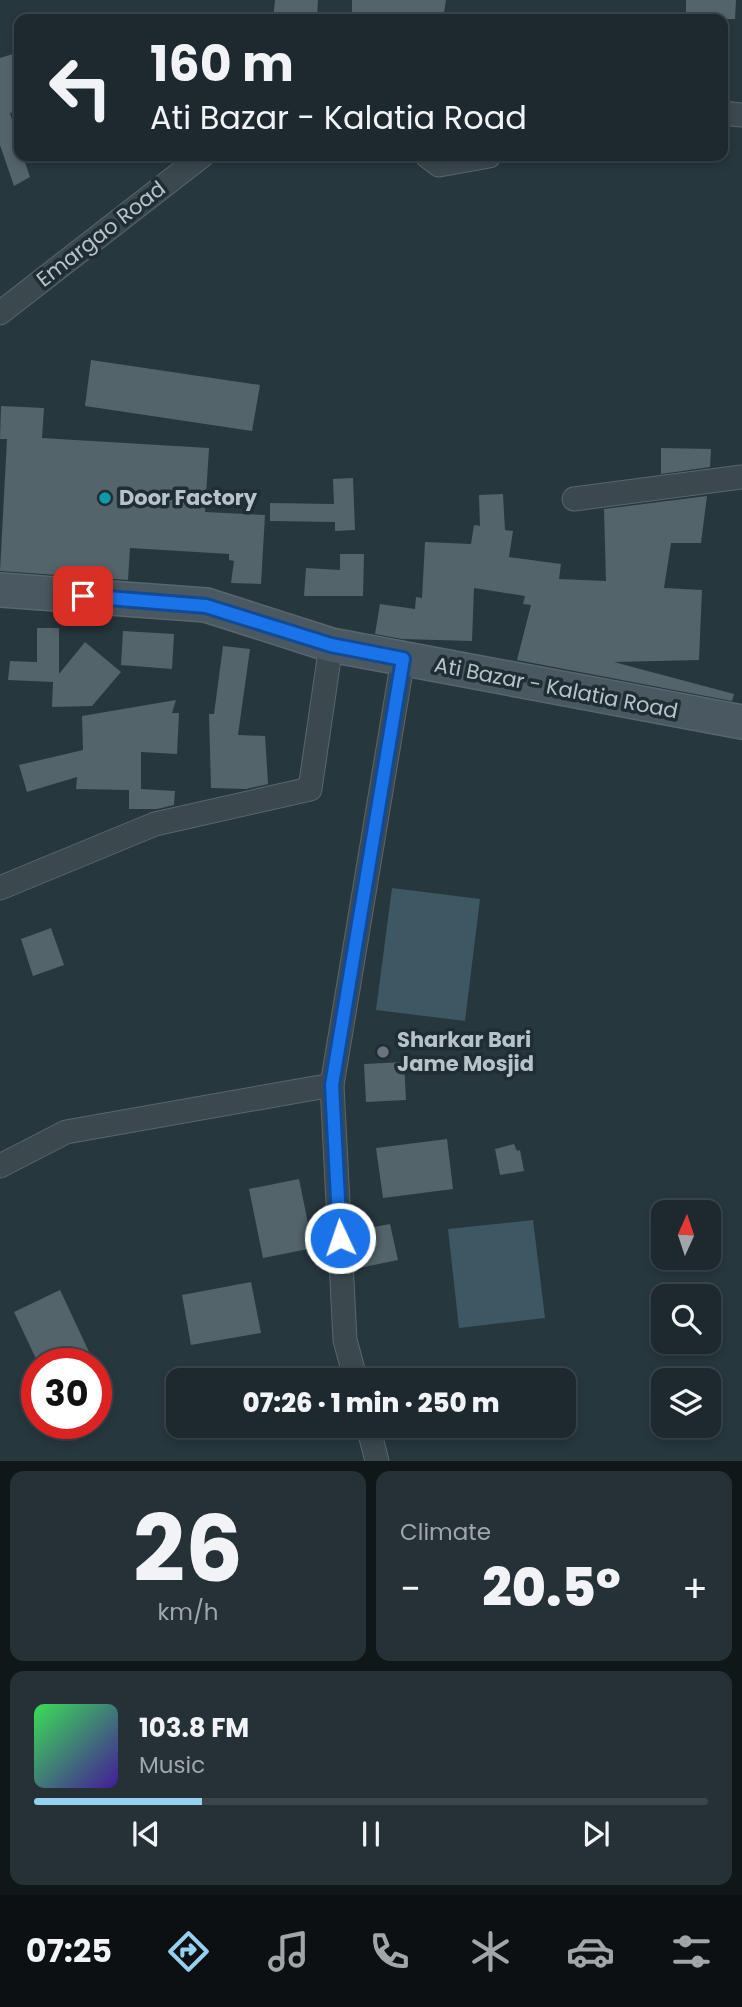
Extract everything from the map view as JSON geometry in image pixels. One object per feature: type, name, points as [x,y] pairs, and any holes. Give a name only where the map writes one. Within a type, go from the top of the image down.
[{"type":"main road","name":"Ati Bazar - Kalatia Road","points":[[0,590],[206,606],[331,645],[742,722]]},
{"type":"street","name":"Emargao Road","points":[[0,313],[196,161]]},
{"type":"street","points":[[434,161],[439,165],[461,161]]},
{"type":"street","points":[[574,499],[742,477]]},
{"type":"street","points":[[0,888],[155,824],[310,789],[331,645]]},
{"type":"street","points":[[353,1368],[345,1340],[332,1085],[403,659]]},
{"type":"street","points":[[0,1166],[66,1132],[332,1085]]},
{"type":"street","points":[[371,1438],[377,1461]]},
{"type":"water","points":[[392,888],[480,899],[465,1021],[376,1010]]},
{"type":"water","points":[[533,1220],[545,1318],[459,1328],[448,1229]]},
{"type":"building","points":[[275,0],[318,0],[317,14],[274,14]]},
{"type":"building","points":[[352,0],[446,0],[444,14],[352,14]]},
{"type":"building","points":[[686,0],[736,0],[735,19],[728,19],[728,14],[686,14]]},
{"type":"building","points":[[14,54],[14,112],[10,113],[14,126],[14,161],[25,161],[30,177],[14,186],[0,145],[0,58]]},
{"type":"building","points":[[91,360],[260,385],[252,431],[85,406]]},
{"type":"building","name":"Door Factory","points":[[1,406],[44,408],[42,438],[209,448],[205,512],[265,515],[261,584],[231,583],[234,561],[229,560],[229,554],[130,548],[128,580],[0,571],[7,439],[0,439]]},
{"type":"building","points":[[661,448],[711,449],[710,467],[661,474]]},
{"type":"building","points":[[353,478],[355,530],[335,531],[335,522],[270,521],[270,503],[334,504],[333,479]]},
{"type":"building","points":[[503,494],[505,530],[513,531],[509,557],[561,564],[559,579],[606,581],[604,509],[707,496],[701,543],[671,543],[664,588],[702,590],[699,660],[614,662],[734,694],[732,701],[517,660],[531,605],[523,604],[525,596],[474,588],[472,641],[402,639],[375,634],[380,604],[415,609],[416,597],[422,598],[425,542],[471,544],[474,525],[480,526],[479,495]]},
{"type":"building","points":[[340,554],[364,554],[363,596],[304,596],[306,568],[340,570]]},
{"type":"building","points":[[37,628],[59,628],[59,674],[85,642],[121,672],[92,706],[52,707],[53,682],[8,680],[10,661],[37,662]]},
{"type":"building","points":[[123,631],[174,634],[172,669],[121,665]]},
{"type":"building","points":[[223,646],[250,649],[238,735],[265,736],[268,784],[246,789],[211,788],[209,714],[214,714]]},
{"type":"building","points":[[176,700],[172,713],[179,713],[177,754],[141,752],[141,789],[175,791],[174,805],[157,809],[129,809],[129,790],[76,789],[77,777],[27,792],[19,765],[83,750],[82,716]]},
{"type":"building","points":[[51,928],[64,965],[33,976],[21,939]]},
{"type":"building","points":[[404,1062],[406,1100],[366,1102],[364,1064]]},
{"type":"building","points":[[447,1139],[453,1189],[383,1198],[376,1148]]},
{"type":"building","points":[[514,1144],[517,1151],[520,1150],[524,1171],[500,1175],[495,1149]]},
{"type":"building","points":[[299,1179],[313,1248],[263,1258],[249,1189]]},
{"type":"building","points":[[390,1224],[398,1260],[359,1268],[353,1231]]},
{"type":"building","points":[[251,1282],[261,1333],[191,1345],[182,1295]]},
{"type":"building","points":[[60,1290],[87,1348],[31,1348],[14,1312]]},
{"type":"place","name":"Door Factory","points":[[105,498]]},
{"type":"place","name":"Sharkar Bari Jame Mosjid","points":[[383,1052]]},
{"type":"route","points":[[83,596],[206,606],[331,645],[403,659],[332,1085],[340,1238]]}]
